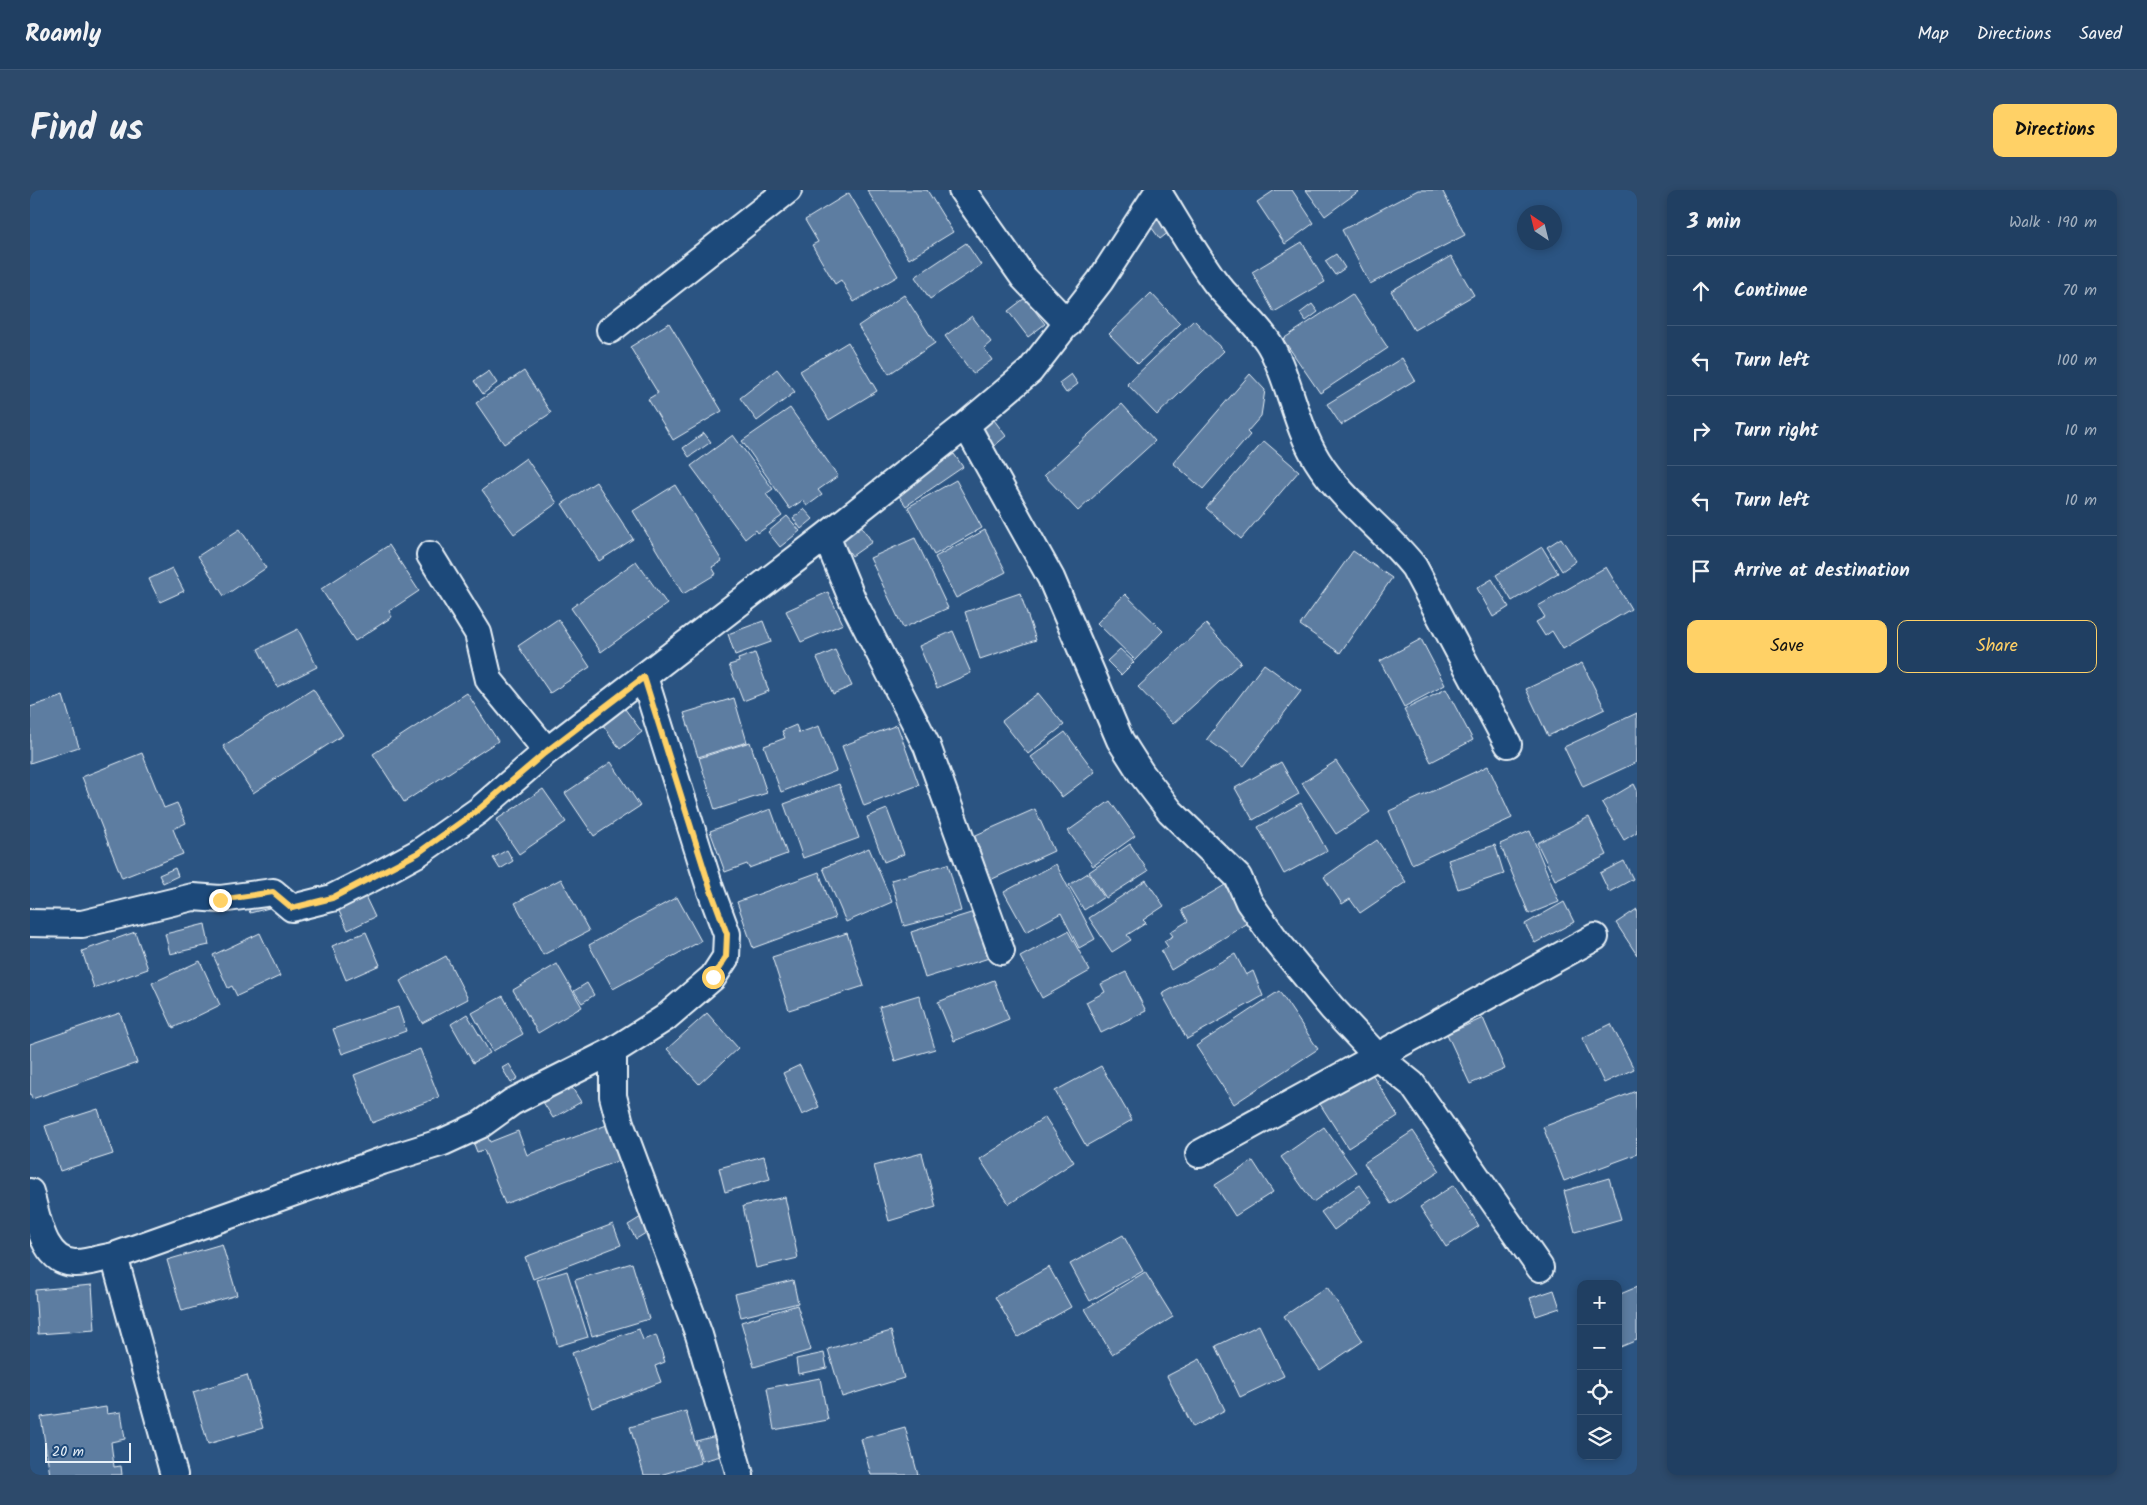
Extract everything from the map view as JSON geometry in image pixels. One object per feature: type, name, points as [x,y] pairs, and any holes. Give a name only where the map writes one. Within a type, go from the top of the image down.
[{"type":"street","points":[[610,330],[788,190]]},
{"type":"street","points":[[962,190],[1024,278],[1068,324]]},
{"type":"street","points":[[30,923],[82,924],[193,898],[220,900],[273,892],[292,908],[332,898],[418,853],[478,810],[547,751],[826,536],[966,425],[1030,371],[1100,281],[1159,191],[1213,280],[1257,327],[1270,345],[1301,429],[1317,460],[1343,496],[1398,548],[1414,567],[1508,744]]},
{"type":"street","points":[[966,425],[1051,578],[1120,740],[1141,773],[1170,811],[1238,877],[1249,902],[1275,939],[1332,1008],[1377,1056],[1412,1084],[1540,1268]]},
{"type":"street","points":[[826,536],[853,601],[927,746],[1001,951]]},
{"type":"street","points":[[430,555],[478,633],[489,680],[547,751]]},
{"type":"street","points":[[30,1192],[44,1239],[56,1256],[64,1261],[75,1263],[114,1256],[382,1161],[443,1142],[480,1125],[512,1102],[613,1050],[665,1018],[713,977],[726,957],[727,934],[710,888],[644,677]]},
{"type":"street","points":[[1199,1154],[1595,937]]},
{"type":"street","points":[[613,1050],[613,1096],[620,1123],[699,1335],[740,1475]]},
{"type":"street","points":[[114,1256],[130,1319],[156,1401],[174,1475]]},
{"type":"building","points":[[867,190],[927,190],[953,232],[909,259]]},
{"type":"building","points":[[1275,190],[1292,190],[1314,223],[1285,244],[1257,202]]},
{"type":"building","points":[[1306,190],[1358,190],[1359,191],[1325,216]]},
{"type":"building","points":[[1418,190],[1442,190],[1465,235],[1370,284],[1342,230]]},
{"type":"building","points":[[849,193],[898,276],[854,302],[841,280],[835,284],[812,245],[818,242],[805,220]]},
{"type":"building","points":[[1155,213],[1169,232],[1160,239],[1146,220]]},
{"type":"building","points":[[1302,242],[1325,282],[1274,312],[1252,272]]},
{"type":"building","points":[[966,243],[981,265],[930,299],[915,277]]},
{"type":"building","points":[[1336,254],[1345,268],[1335,275],[1325,261]]},
{"type":"building","points":[[1451,256],[1474,295],[1414,330],[1391,291]]},
{"type":"building","points":[[1151,293],[1180,324],[1138,364],[1109,334]]},
{"type":"building","points":[[1352,294],[1388,348],[1320,393],[1283,339]]},
{"type":"building","points":[[904,295],[935,343],[889,374],[858,326]]},
{"type":"building","points":[[1025,298],[1045,324],[1028,337],[1008,311]]},
{"type":"building","points":[[1312,304],[1318,312],[1306,321],[1300,313]]},
{"type":"building","points":[[972,316],[991,342],[984,348],[992,360],[973,374],[945,336]]},
{"type":"building","points":[[1194,320],[1224,351],[1157,415],[1127,384]]},
{"type":"building","points":[[669,323],[722,411],[673,440],[648,399],[658,393],[630,347]]},
{"type":"building","points":[[848,342],[877,391],[829,420],[800,371]]},
{"type":"building","points":[[1402,358],[1415,380],[1341,425],[1327,404]]},
{"type":"building","points":[[777,369],[795,392],[757,421],[740,398]]},
{"type":"building","points":[[489,371],[497,383],[483,394],[474,381]]},
{"type":"building","points":[[524,371],[551,413],[504,444],[476,403]]},
{"type":"building","points":[[1071,374],[1078,384],[1066,393],[1059,383]]},
{"type":"building","points":[[1250,374],[1265,390],[1261,416],[1247,432],[1250,435],[1203,489],[1173,463]]},
{"type":"building","points":[[1122,404],[1155,441],[1078,511],[1044,475]]},
{"type":"building","points":[[790,408],[838,476],[818,490],[822,495],[807,506],[803,500],[790,509],[742,441]]},
{"type":"building","points":[[988,412],[1006,436],[993,447],[975,422]]},
{"type":"building","points":[[704,433],[711,442],[689,457],[683,448]]},
{"type":"building","points":[[733,435],[773,489],[766,494],[782,516],[758,533],[756,530],[745,539],[691,466]]},
{"type":"building","points":[[1264,441],[1299,471],[1241,539],[1206,508]]},
{"type":"building","points":[[954,454],[963,467],[906,506],[897,493]]},
{"type":"building","points":[[526,458],[557,503],[514,534],[482,490]]},
{"type":"building","points":[[956,480],[982,528],[934,555],[908,507]]},
{"type":"building","points":[[596,482],[633,539],[599,561],[562,504]]},
{"type":"building","points":[[675,485],[722,561],[712,567],[716,574],[683,594],[633,511]]},
{"type":"building","points":[[804,509],[813,519],[801,529],[793,518]]},
{"type":"building","points":[[787,516],[800,531],[780,547],[768,532]]},
{"type":"building","points":[[860,524],[872,542],[852,556],[839,537]]},
{"type":"building","points":[[240,529],[266,568],[224,596],[198,556]]},
{"type":"building","points":[[985,530],[1006,572],[956,598],[935,557]]},
{"type":"building","points":[[915,538],[948,608],[903,628],[870,558]]},
{"type":"building","points":[[1561,538],[1576,561],[1562,571],[1547,547]]},
{"type":"building","points":[[389,545],[419,591],[389,611],[392,617],[355,641],[321,589]]},
{"type":"building","points":[[1542,547],[1558,573],[1512,601],[1496,575]]},
{"type":"building","points":[[1353,551],[1392,578],[1340,653],[1300,625]]},
{"type":"building","points":[[636,561],[667,604],[601,652],[571,608]]},
{"type":"building","points":[[1606,567],[1631,609],[1563,649],[1552,631],[1545,636],[1536,622],[1545,617],[1538,606]]},
{"type":"building","points":[[172,568],[184,591],[160,602],[149,579]]},
{"type":"building","points":[[1492,579],[1509,607],[1493,617],[1477,588]]},
{"type":"building","points":[[828,592],[843,624],[801,642],[786,611]]},
{"type":"building","points":[[1020,593],[1036,640],[980,659],[965,612]]},
{"type":"building","points":[[1125,594],[1163,631],[1135,660],[1097,623]]},
{"type":"building","points":[[558,619],[590,667],[550,693],[518,646]]},
{"type":"building","points":[[763,621],[771,642],[735,655],[728,634]]},
{"type":"building","points":[[1206,624],[1241,662],[1173,724],[1138,687]]},
{"type":"building","points":[[298,629],[317,667],[277,687],[258,649]]},
{"type":"building","points":[[953,631],[971,673],[937,688],[919,646]]},
{"type":"building","points":[[1421,639],[1445,685],[1404,707],[1380,661]]},
{"type":"building","points":[[1120,649],[1134,662],[1121,675],[1107,661]]},
{"type":"building","points":[[835,650],[852,686],[833,694],[817,658]]},
{"type":"building","points":[[755,653],[769,691],[743,701],[729,665],[739,662],[738,659]]},
{"type":"building","points":[[1582,663],[1605,709],[1548,736],[1526,689]]},
{"type":"building","points":[[1264,664],[1301,691],[1244,766],[1207,739]]},
{"type":"building","points":[[313,689],[343,735],[253,793],[223,746]]},
{"type":"building","points":[[1446,689],[1473,740],[1431,762],[1404,710]]},
{"type":"building","points":[[467,693],[498,741],[404,802],[373,754]]},
{"type":"building","points":[[1038,693],[1064,725],[1028,754],[1002,721]]},
{"type":"building","points":[[63,696],[79,747],[30,763],[30,707]]},
{"type":"building","points":[[734,698],[747,742],[698,757],[684,713]]},
{"type":"building","points":[[625,709],[642,732],[620,749],[603,725]]},
{"type":"building","points":[[1637,713],[1637,762],[1583,787],[1564,747]]},
{"type":"building","points":[[796,725],[799,733],[819,726],[836,771],[781,792],[764,746],[785,738],[782,731]]},
{"type":"building","points":[[897,725],[919,785],[864,806],[842,746]]},
{"type":"building","points":[[1065,732],[1095,772],[1062,797],[1031,757]]},
{"type":"building","points":[[750,742],[767,793],[715,810],[699,758]]},
{"type":"building","points":[[142,753],[164,808],[177,803],[186,823],[173,829],[183,854],[122,878],[82,777]]},
{"type":"building","points":[[1336,761],[1370,812],[1336,834],[1302,783]]},
{"type":"building","points":[[611,762],[640,806],[594,836],[565,793]]},
{"type":"building","points":[[1281,762],[1299,794],[1253,820],[1235,788]]},
{"type":"building","points":[[1488,766],[1512,818],[1412,864],[1389,811]]},
{"type":"building","points":[[839,784],[859,838],[803,858],[784,804]]},
{"type":"building","points":[[1634,784],[1637,790],[1637,832],[1624,840],[1602,803]]},
{"type":"building","points":[[543,789],[566,822],[519,854],[496,820]]},
{"type":"building","points":[[1110,801],[1135,836],[1093,866],[1068,831]]},
{"type":"building","points":[[1301,803],[1327,851],[1284,874],[1258,827]]},
{"type":"building","points":[[771,809],[787,854],[749,868],[747,864],[725,872],[710,831]]},
{"type":"building","points":[[887,809],[904,854],[884,862],[867,817]]},
{"type":"building","points":[[1035,809],[1054,851],[988,881],[969,838]]},
{"type":"building","points":[[1589,817],[1607,855],[1555,880],[1537,843]]},
{"type":"building","points":[[1530,831],[1559,902],[1529,914],[1500,844]]},
{"type":"building","points":[[1377,840],[1406,882],[1360,913],[1350,899],[1342,904],[1324,877]]},
{"type":"building","points":[[1130,844],[1148,871],[1106,898],[1089,872]]},
{"type":"building","points":[[1495,845],[1504,874],[1458,889],[1448,860]]},
{"type":"building","points":[[869,848],[892,902],[846,922],[823,868]]},
{"type":"building","points":[[507,850],[513,861],[500,869],[493,858]]},
{"type":"building","points":[[1624,861],[1633,879],[1609,892],[1600,873]]},
{"type":"building","points":[[948,864],[961,911],[904,926],[891,880]]},
{"type":"building","points":[[1056,864],[1095,939],[1079,948],[1061,913],[1026,932],[1004,892]]},
{"type":"building","points":[[175,868],[178,876],[163,883],[159,875]]},
{"type":"building","points":[[819,872],[835,918],[753,948],[737,902]]},
{"type":"building","points":[[1088,873],[1104,897],[1084,910],[1069,885]]},
{"type":"building","points":[[561,879],[589,931],[543,955],[515,903]]},
{"type":"building","points":[[1146,880],[1164,906],[1143,920],[1146,923],[1127,935],[1131,940],[1112,952],[1089,918]]},
{"type":"building","points":[[1225,885],[1248,923],[1171,970],[1161,951],[1168,947],[1164,941],[1173,936],[1170,932],[1188,921],[1182,910]]},
{"type":"building","points":[[364,894],[375,917],[348,930],[337,907]]},
{"type":"building","points":[[677,897],[701,941],[613,989],[589,945]]},
{"type":"building","points":[[266,899],[269,908],[250,913],[247,904]]},
{"type":"building","points":[[1564,902],[1574,922],[1535,943],[1525,924]]},
{"type":"building","points":[[1637,909],[1637,955],[1616,923]]},
{"type":"building","points":[[974,912],[989,958],[925,978],[911,932]]},
{"type":"building","points":[[205,924],[209,945],[170,954],[165,934]]},
{"type":"building","points":[[1068,931],[1090,971],[1042,998],[1020,957]]},
{"type":"building","points":[[135,932],[148,969],[94,988],[82,951]]},
{"type":"building","points":[[366,932],[380,965],[346,980],[332,946]]},
{"type":"building","points":[[260,933],[280,976],[237,996],[232,986],[228,988],[213,955]]},
{"type":"building","points":[[847,933],[864,986],[789,1010],[772,957]]},
{"type":"building","points":[[1235,954],[1246,975],[1253,971],[1263,996],[1187,1039],[1162,994]]},
{"type":"building","points":[[446,956],[468,999],[422,1023],[400,981]]},
{"type":"building","points":[[200,961],[220,1005],[173,1028],[152,983]]},
{"type":"building","points":[[557,964],[582,1007],[538,1033],[513,990]]},
{"type":"building","points":[[1126,972],[1146,1011],[1101,1033],[1086,1002],[1105,992],[1101,984]]},
{"type":"building","points":[[994,980],[1009,1019],[954,1041],[938,1002]]},
{"type":"building","points":[[587,983],[594,995],[582,1003],[574,991]]},
{"type":"building","points":[[1279,991],[1318,1049],[1234,1104],[1196,1046]]},
{"type":"building","points":[[919,995],[935,1049],[895,1061],[879,1007]]},
{"type":"building","points":[[503,996],[523,1034],[493,1051],[472,1013]]},
{"type":"building","points":[[398,1007],[406,1031],[342,1054],[333,1029]]},
{"type":"building","points":[[120,1013],[137,1063],[32,1099],[30,1092],[30,1044]]},
{"type":"building","points":[[707,1013],[738,1048],[699,1084],[667,1049]]},
{"type":"building","points":[[467,1014],[490,1053],[473,1063],[451,1024]]},
{"type":"building","points":[[1483,1018],[1505,1069],[1470,1084],[1447,1034]]},
{"type":"building","points":[[1611,1024],[1634,1069],[1604,1083],[1582,1038]]},
{"type":"building","points":[[420,1049],[439,1097],[372,1123],[354,1075]]},
{"type":"building","points":[[509,1064],[518,1078],[511,1083],[502,1068]]},
{"type":"building","points":[[800,1065],[819,1107],[802,1115],[783,1073]]},
{"type":"building","points":[[1101,1066],[1132,1120],[1086,1146],[1055,1091]]},
{"type":"building","points":[[1371,1072],[1398,1116],[1348,1148],[1320,1104]]},
{"type":"building","points":[[571,1086],[581,1102],[553,1118],[543,1102]]},
{"type":"building","points":[[1636,1091],[1637,1154],[1564,1181],[1543,1127]]},
{"type":"building","points":[[98,1109],[113,1154],[60,1171],[45,1126]]},
{"type":"building","points":[[1045,1117],[1074,1162],[1009,1204],[980,1159]]},
{"type":"building","points":[[612,1123],[625,1158],[505,1204],[484,1150],[477,1152],[472,1139],[486,1133],[490,1142],[518,1131],[527,1155]]},
{"type":"building","points":[[1324,1127],[1356,1172],[1313,1202],[1281,1157]]},
{"type":"building","points":[[1413,1131],[1440,1171],[1391,1204],[1364,1163]]},
{"type":"building","points":[[922,1153],[936,1207],[889,1221],[874,1166]]},
{"type":"building","points":[[764,1156],[770,1179],[725,1192],[719,1168]]},
{"type":"building","points":[[1253,1161],[1273,1192],[1235,1216],[1215,1185]]},
{"type":"building","points":[[1609,1178],[1621,1219],[1575,1232],[1564,1191]]},
{"type":"building","points":[[1360,1185],[1372,1202],[1334,1230],[1321,1212]]},
{"type":"building","points":[[1454,1185],[1479,1226],[1446,1247],[1420,1207]]},
{"type":"building","points":[[785,1197],[798,1258],[756,1268],[743,1206]]},
{"type":"building","points":[[641,1217],[649,1231],[636,1239],[628,1225]]},
{"type":"building","points":[[613,1224],[621,1245],[533,1279],[525,1257]]},
{"type":"building","points":[[1123,1235],[1143,1271],[1090,1301],[1070,1264]]},
{"type":"building","points":[[222,1244],[237,1295],[182,1311],[167,1260]]},
{"type":"building","points":[[632,1263],[649,1319],[592,1336],[575,1280]]},
{"type":"building","points":[[1049,1267],[1071,1307],[1018,1337],[995,1297]]},
{"type":"building","points":[[567,1271],[588,1337],[558,1346],[537,1280]]},
{"type":"building","points":[[1145,1272],[1173,1317],[1112,1354],[1085,1309]]},
{"type":"building","points":[[793,1280],[798,1303],[741,1317],[735,1294]]},
{"type":"building","points":[[92,1285],[95,1330],[38,1334],[35,1290]]},
{"type":"building","points":[[1327,1287],[1363,1341],[1320,1370],[1284,1316]]},
{"type":"building","points":[[1637,1287],[1637,1340],[1622,1346],[1622,1325],[1622,1293]]},
{"type":"building","points":[[1554,1290],[1560,1308],[1536,1316],[1530,1298]]},
{"type":"building","points":[[797,1305],[811,1350],[754,1367],[741,1322]]},
{"type":"building","points":[[1259,1325],[1284,1376],[1240,1397],[1216,1346]]},
{"type":"building","points":[[639,1329],[643,1340],[656,1335],[665,1362],[655,1366],[661,1382],[592,1408],[572,1353]]},
{"type":"building","points":[[891,1331],[904,1378],[842,1397],[828,1349]]},
{"type":"building","points":[[824,1353],[827,1368],[798,1374],[796,1359]]},
{"type":"building","points":[[1200,1359],[1225,1410],[1193,1427],[1167,1376]]},
{"type":"building","points":[[247,1375],[263,1428],[208,1444],[193,1392]]},
{"type":"building","points":[[820,1378],[828,1420],[774,1430],[767,1388]]},
{"type":"building","points":[[106,1407],[107,1414],[121,1412],[125,1439],[111,1442],[114,1467],[121,1466],[122,1475],[50,1475],[41,1417]]},
{"type":"building","points":[[686,1411],[701,1463],[660,1475],[644,1475],[630,1427]]},
{"type":"building","points":[[905,1427],[918,1475],[871,1475],[861,1439]]},
{"type":"building","points":[[716,1436],[721,1456],[702,1461],[696,1441]]},
{"type":"route","points":[[220,900],[273,892],[292,908],[332,898],[418,853],[478,810],[547,751],[644,677],[710,888],[727,934],[726,957],[713,977]]}]
